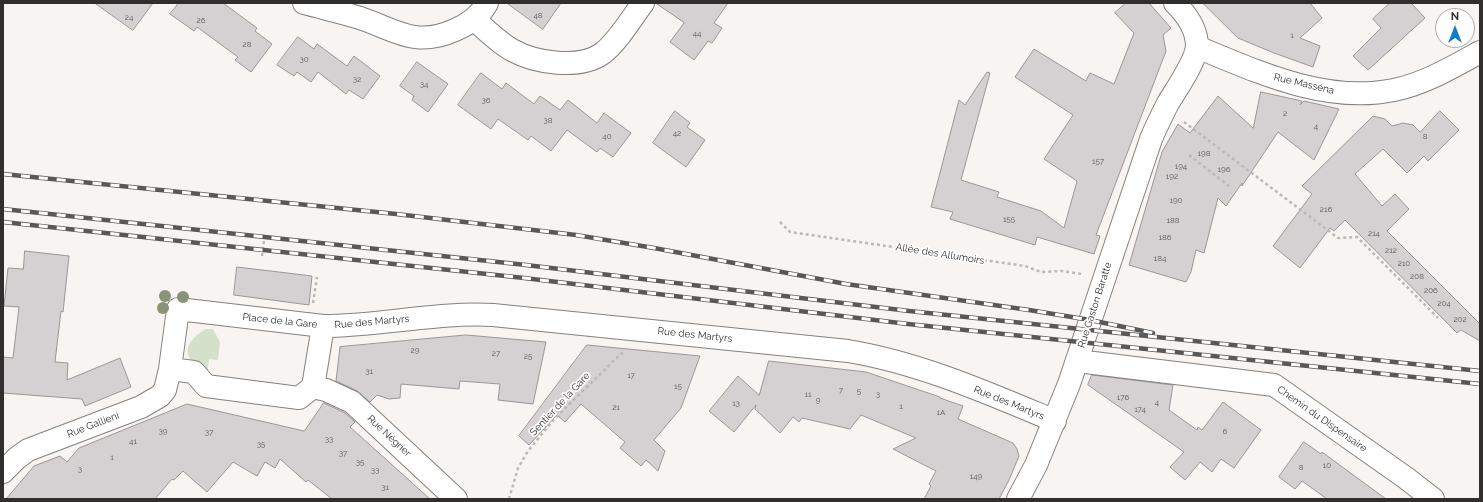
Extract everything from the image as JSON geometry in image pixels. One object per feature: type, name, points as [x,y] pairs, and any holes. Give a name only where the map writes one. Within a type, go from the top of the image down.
[{"type":"street","points":[[304,3],[344,13],[400,34],[422,38],[435,37],[451,32],[464,26],[481,11],[499,41],[511,50],[538,60],[557,63],[591,59],[606,50],[643,3]]},
{"type":"street","points":[[1175,3],[1183,11],[1192,25],[1196,36],[1197,47]]},
{"type":"street","name":"Rue Masséna","points":[[1197,47],[1284,80],[1314,88],[1347,93],[1369,93],[1394,90],[1416,83],[1454,66],[1480,52]]},
{"type":"street","name":"Rue Gaston Baratte","points":[[1018,499],[1036,465],[1055,421],[1077,361],[1151,139],[1165,109],[1191,64],[1197,47]]},
{"type":"street","name":"Place de la Gare","points":[[170,369],[178,309],[323,326],[313,387]]},
{"type":"street","name":"Rue des Martyrs","points":[[323,326],[478,314],[848,351],[899,361],[931,372],[1055,421]]},
{"type":"street","name":"Chemin du Dispensaire","points":[[1077,361],[1274,385],[1406,478],[1433,499]]},
{"type":"street","points":[[170,369],[194,372],[206,386],[299,398],[313,387]]},
{"type":"street","name":"Rue Gallieni","points":[[3,472],[17,458],[28,450],[152,402],[165,390],[170,369]]},
{"type":"street","name":"Rue Négrier","points":[[313,387],[326,390],[352,402],[456,499]]},
{"type":"path","points":[[1165,109],[1338,238],[1356,237],[1438,318]]},
{"type":"path","points":[[1189,155],[1229,186]]},
{"type":"path","name":"Allée des Allumoirs","points":[[780,222],[790,232],[1025,266],[1041,272],[1072,272],[1104,279]]},
{"type":"path","points":[[262,256],[265,232]]},
{"type":"path","name":"Sentier de la Gare","points":[[509,499],[518,468],[528,451],[556,417],[625,350],[636,329]]},
{"type":"green space","points":[[206,329],[213,329],[220,342],[218,360],[209,359],[207,378],[204,366],[190,359],[188,354],[190,343],[199,333]]},
{"type":"building","points":[[95,3],[153,3],[133,30]]},
{"type":"building","points":[[179,3],[223,3],[257,28],[255,31],[272,44],[251,72],[235,60],[238,57],[197,27],[194,31],[170,14]]},
{"type":"building","points":[[507,3],[561,3],[543,29]]},
{"type":"building","points":[[656,3],[728,3],[714,23],[722,28],[712,43],[708,41],[694,60],[670,42],[684,23]]},
{"type":"building","points":[[1126,3],[1149,3],[1171,28],[1163,35],[1166,51],[1096,235],[1100,236],[1094,254],[1037,237],[1035,245],[950,219],[953,212],[931,207],[959,100],[965,105],[987,72],[990,73],[961,180],[999,192],[997,197],[1041,211],[1064,228],[1077,181],[1044,159],[1073,115],[1015,77],[1034,49],[1086,81],[1090,73],[1114,84],[1134,33],[1115,13]]},
{"type":"building","points":[[1203,3],[1310,3],[1322,18],[1300,38],[1320,46],[1313,67],[1238,38]]},
{"type":"building","points":[[1390,3],[1411,3],[1425,18],[1368,70],[1353,56],[1381,28],[1373,19]]},
{"type":"building","points":[[298,37],[314,49],[317,44],[347,66],[354,56],[380,76],[363,99],[349,90],[346,94],[318,72],[311,82],[297,72],[294,76],[277,65]]},
{"type":"building","points":[[417,62],[448,84],[428,112],[412,100],[414,96],[400,86]]},
{"type":"building","points":[[481,73],[502,89],[506,83],[534,104],[540,96],[560,110],[568,100],[597,123],[604,113],[631,133],[613,157],[600,148],[597,152],[567,130],[551,151],[531,136],[528,140],[498,119],[491,129],[458,105]]},
{"type":"building","points":[[1261,92],[1302,101],[1300,105],[1304,101],[1339,109],[1314,160],[1278,132],[1242,186],[1242,183],[1226,206],[1218,198],[1204,253],[1196,250],[1191,272],[1186,282],[1129,265],[1162,152],[1178,124],[1190,133],[1218,96],[1253,128]]},
{"type":"building","points":[[675,111],[690,123],[687,127],[705,140],[686,167],[653,143]]},
{"type":"building","points":[[1440,111],[1459,130],[1428,161],[1424,156],[1407,173],[1383,149],[1355,174],[1382,206],[1395,194],[1409,209],[1387,231],[1480,324],[1480,341],[1461,330],[1457,333],[1345,220],[1334,231],[1330,228],[1300,268],[1273,246],[1312,194],[1302,186],[1373,116],[1385,119],[1392,126],[1403,123],[1413,125],[1420,132]]},
{"type":"building","points":[[25,251],[69,256],[63,312],[61,311],[55,362],[68,363],[67,380],[120,358],[131,387],[85,406],[82,399],[3,393],[3,357],[13,358],[19,307],[4,306],[8,268],[23,269]]},
{"type":"building","points":[[237,267],[312,276],[309,305],[234,295]]},
{"type":"building","points":[[466,335],[546,342],[533,404],[498,400],[500,384],[460,381],[459,389],[401,384],[400,398],[389,399],[377,395],[370,402],[357,391],[336,381],[340,347]]},
{"type":"building","points":[[587,345],[700,356],[681,408],[654,440],[665,451],[658,471],[646,460],[641,466],[620,448],[625,442],[581,404],[565,422],[557,415],[529,445],[519,436]]},
{"type":"building","points":[[769,361],[866,372],[963,406],[958,419],[1013,443],[1017,449],[1019,456],[999,499],[924,499],[931,486],[929,484],[936,471],[893,449],[916,438],[861,415],[850,429],[802,418],[799,422],[793,417],[780,433],[755,409],[756,405],[734,432],[709,411],[738,376],[759,395]]},
{"type":"building","points":[[1092,375],[1173,385],[1169,410],[1197,430],[1198,427],[1202,430],[1223,402],[1261,430],[1234,468],[1221,459],[1212,472],[1200,462],[1185,480],[1170,467],[1184,452],[1088,385]]},
{"type":"building","points":[[324,403],[345,413],[355,422],[350,427],[430,499],[332,499],[308,480],[306,482],[280,459],[275,468],[265,462],[257,476],[233,462],[207,492],[183,471],[174,480],[172,479],[155,499],[6,499],[34,466],[60,456],[67,462],[79,448],[187,404],[304,431]]},
{"type":"building","points":[[1304,442],[1321,454],[1322,452],[1386,499],[1327,499],[1302,481],[1295,489],[1279,477]]},
{"type":"railway","points":[[3,174],[396,214],[576,235],[846,284],[1029,310],[1090,320],[1153,333]]},
{"type":"railway","points":[[3,209],[526,265],[909,311],[1480,371]]},
{"type":"railway","points":[[3,222],[524,278],[908,324],[1480,384]]}]
